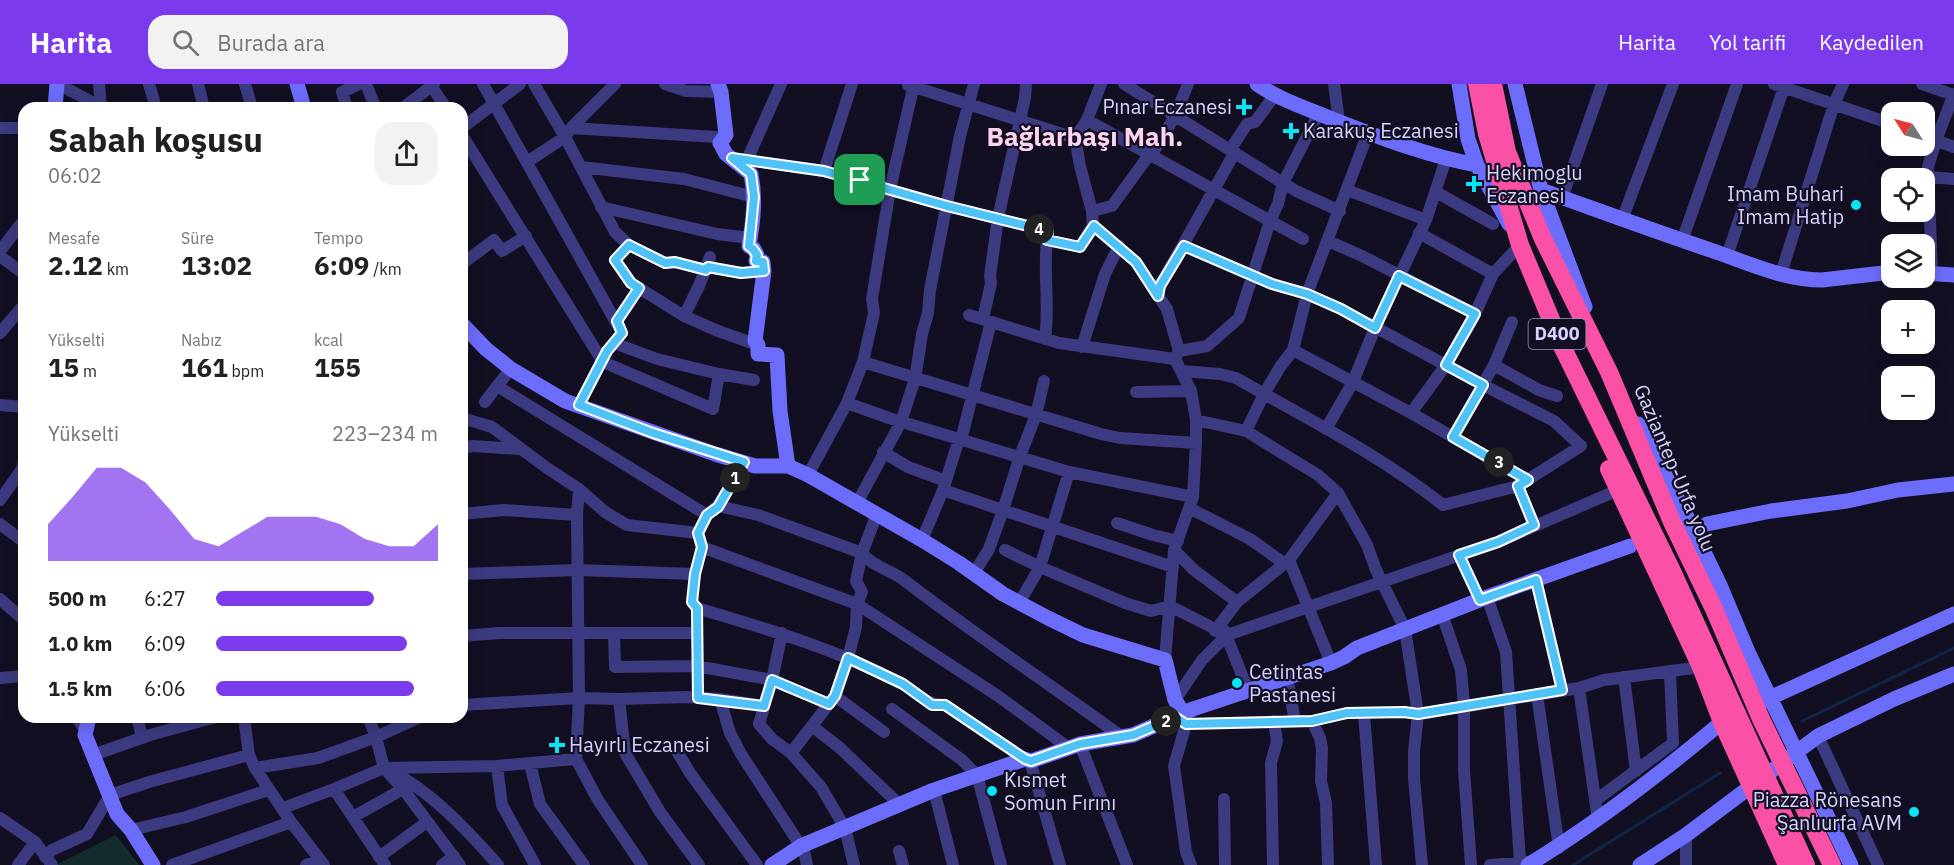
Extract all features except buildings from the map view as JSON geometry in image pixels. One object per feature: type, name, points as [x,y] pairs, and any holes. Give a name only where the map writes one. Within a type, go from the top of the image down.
[{"type":"highway","name":"D400","points":[[1477,84],[1489,143],[1520,245],[1562,346],[1672,571],[1806,865]]},
{"type":"highway","name":"Gaziantep-Urfa yolu","points":[[1493,84],[1507,152],[1543,239],[1609,372],[1761,719],[1832,865]]},
{"type":"highway","points":[[1562,346],[1594,435],[1701,667],[1722,722],[1787,865]]},
{"type":"street","points":[[56,102],[57,84],[90,102]]},
{"type":"street","points":[[96,102],[99,84]]},
{"type":"street","points":[[150,84],[154,102]]},
{"type":"street","points":[[198,84],[202,102]]},
{"type":"street","points":[[245,84],[250,102]]},
{"type":"street","points":[[297,84],[302,102]]},
{"type":"street","points":[[345,102],[342,92],[359,84]]},
{"type":"street","points":[[366,84],[370,102]]},
{"type":"street","points":[[483,84],[622,333],[607,351],[579,405]]},
{"type":"street","points":[[468,123],[519,84]]},
{"type":"street","points":[[534,84],[568,133],[581,167],[615,232],[629,245],[665,263],[708,265],[741,273],[764,271]]},
{"type":"street","points":[[527,162],[568,133],[615,84]]},
{"type":"street","points":[[665,84],[686,91],[719,88],[726,135],[720,143]]},
{"type":"street","points":[[739,159],[781,84]]},
{"type":"street","points":[[824,171],[852,84]]},
{"type":"street","points":[[857,503],[901,422],[915,379],[922,334],[928,313],[930,290],[974,84]]},
{"type":"street","points":[[922,540],[944,485],[973,395],[987,320],[998,218],[1025,98],[1026,84]]},
{"type":"street","points":[[1047,240],[1080,247],[1094,226],[1075,138],[1087,120],[1101,84]]},
{"type":"street","points":[[1124,84],[1296,191],[1340,211]]},
{"type":"street","points":[[1092,211],[1112,206],[1150,155],[1175,116],[1188,84]]},
{"type":"street","points":[[1257,84],[1274,96],[1368,132],[1446,159],[1477,165]]},
{"type":"street","points":[[1334,84],[1339,121]]},
{"type":"street","points":[[1411,413],[1446,365],[1475,314],[1493,274],[1520,245],[1477,165],[1468,139],[1459,84]]},
{"type":"street","points":[[1515,84],[1541,190],[1609,372],[1682,507],[1770,698],[1851,865]]},
{"type":"street","points":[[1562,198],[1602,84]]},
{"type":"street","points":[[1622,220],[1673,84]]},
{"type":"street","points":[[1682,241],[1737,84]]},
{"type":"street","points":[[1781,274],[1834,104],[1843,84]]},
{"type":"street","points":[[1922,84],[1954,94],[1949,119],[1935,133]]},
{"type":"street","points":[[411,102],[432,85],[442,102]]},
{"type":"street","points":[[808,475],[847,403],[863,362],[874,313],[873,299],[890,189],[911,85],[1075,138]]},
{"type":"street","points":[[1727,256],[1781,85],[1881,120]]},
{"type":"street","points":[[1158,296],[1160,286],[1235,153],[1233,147],[1247,124],[1255,122],[1274,96]]},
{"type":"street","points":[[969,315],[1045,339],[1082,347],[1177,355],[1207,345],[1239,318],[1283,183],[1319,113]]},
{"type":"street","points":[[1087,120],[1303,239]]},
{"type":"street","points":[[0,128],[18,128]]},
{"type":"street","points":[[1246,431],[1264,394],[1293,350],[1307,294],[1368,132]]},
{"type":"street","points":[[568,133],[716,137],[726,154],[739,159],[824,171],[947,206],[1048,231],[1045,288],[1049,313],[1045,339]]},
{"type":"street","points":[[1935,140],[1954,147]]},
{"type":"street","points":[[468,145],[603,362],[713,409],[719,374]]},
{"type":"street","points":[[739,159],[751,174],[754,197],[749,246],[757,255],[756,261],[763,262],[764,271],[754,341],[758,345],[758,354],[777,355],[780,411],[788,466]]},
{"type":"street","points":[[1326,429],[1353,382],[1375,328],[1426,220],[1446,159]]},
{"type":"street","points":[[581,167],[684,179],[754,197]]},
{"type":"street","points":[[1935,178],[1954,179]]},
{"type":"street","points":[[1347,189],[1426,220]]},
{"type":"street","points":[[1541,190],[1781,274],[1811,280],[1881,274]]},
{"type":"street","points":[[1436,192],[1492,224]]},
{"type":"street","points":[[601,207],[717,234],[750,238]]},
{"type":"street","points":[[1094,226],[1136,262],[1167,309],[1177,355],[1191,391],[1196,420],[1191,502],[1176,545],[1165,660],[1180,714]]},
{"type":"street","points":[[0,251],[18,228]]},
{"type":"street","points":[[1419,233],[1493,274]]},
{"type":"street","points":[[468,257],[494,240],[502,251],[526,236]]},
{"type":"street","points":[[1328,241],[1475,314]]},
{"type":"street","points":[[629,245],[615,260],[631,283],[684,316],[758,345]]},
{"type":"street","points":[[1082,347],[1104,274],[1119,246]]},
{"type":"street","points":[[1182,370],[1236,378],[1326,429],[1419,486],[1443,505],[1523,483],[1581,446],[1554,421],[1341,309],[1307,294],[1272,284],[1184,246]]},
{"type":"street","points":[[0,256],[18,270]]},
{"type":"street","points":[[684,316],[708,265]]},
{"type":"street","points":[[1935,274],[1954,275]]},
{"type":"street","points":[[617,321],[639,288]]},
{"type":"street","points":[[0,333],[18,311]]},
{"type":"street","points":[[1453,437],[1494,365],[1512,322]]},
{"type":"street","points":[[468,330],[486,349],[511,369],[566,401],[653,433],[755,466],[788,466],[922,540],[1019,603],[1083,635],[1165,660]]},
{"type":"street","points":[[614,344],[657,359],[754,380]]},
{"type":"street","points":[[1293,350],[1453,437],[1523,483],[1534,525]]},
{"type":"street","points":[[863,362],[1120,438],[1196,443]]},
{"type":"street","points":[[1494,365],[1539,390],[1557,396]]},
{"type":"street","points":[[485,402],[511,369]]},
{"type":"street","points":[[974,573],[989,549],[1004,510],[1020,456],[1036,415],[1044,381]]},
{"type":"street","points":[[497,386],[707,515]]},
{"type":"street","points":[[1136,392],[1191,391]]},
{"type":"street","points":[[847,403],[901,422],[1069,472],[1191,502],[1287,562],[1331,663]]},
{"type":"street","points":[[0,405],[18,406]]},
{"type":"street","points":[[468,420],[492,427],[519,449],[579,489],[605,512],[627,525],[698,533]]},
{"type":"street","points":[[1196,420],[1246,431],[1318,475],[1338,493],[1367,545],[1376,570],[1405,629],[1418,714],[1414,779],[1422,865]]},
{"type":"street","points":[[468,447],[519,449]]},
{"type":"street","points":[[884,452],[944,485],[1004,510],[1173,567]]},
{"type":"street","points":[[744,462],[718,507],[707,515],[698,533],[702,547],[695,574],[692,602],[697,608],[782,633],[848,658],[903,684],[932,705],[945,705],[1027,760],[1060,865]]},
{"type":"street","points":[[1019,603],[1040,567],[1069,472]]},
{"type":"street","points":[[0,500],[18,475]]},
{"type":"street","points":[[1707,524],[1782,509],[1847,501],[1898,490],[1954,484]]},
{"type":"street","points":[[579,489],[577,515],[579,698],[576,759],[598,800],[642,865]]},
{"type":"street","points":[[1005,550],[1125,603],[1150,611],[1170,606],[1221,630],[1308,608],[1382,580],[1498,542],[1618,490]]},
{"type":"street","points":[[1191,865],[1186,852],[1174,766],[1180,714],[1202,660],[1237,602],[1287,562],[1338,493]]},
{"type":"street","points":[[718,507],[758,515],[862,553],[869,561],[898,575],[959,623],[1122,737]]},
{"type":"street","points":[[468,513],[504,510],[577,515]]},
{"type":"street","points":[[791,753],[832,700],[848,658],[856,627],[857,604],[862,592],[856,581],[862,553],[877,514]]},
{"type":"street","points":[[1117,523],[1176,545],[1194,570],[1237,602]]},
{"type":"street","points":[[0,524],[18,538]]},
{"type":"street","points":[[772,865],[801,846],[934,790],[1075,746],[1122,737],[1180,714],[1331,663],[1356,648],[1442,614],[1630,546]]},
{"type":"street","points":[[702,547],[857,604],[1075,746],[1127,865]]},
{"type":"street","points":[[1459,555],[1484,598],[1506,652],[1507,698],[1527,863]]},
{"type":"street","points":[[468,574],[578,570],[695,574]]},
{"type":"street","points":[[1536,580],[1562,690]]},
{"type":"street","points":[[0,599],[18,615]]},
{"type":"street","points":[[697,608],[698,698]]},
{"type":"street","points":[[1442,614],[1461,670],[1464,706],[1464,770],[1471,865]]},
{"type":"street","points":[[1490,865],[1527,863],[1559,848],[1638,791],[1722,722],[1951,616]]},
{"type":"street","points":[[1221,630],[1248,690]]},
{"type":"street","points":[[468,636],[499,633],[697,633]]},
{"type":"street","points":[[782,633],[772,680],[759,724],[772,739],[791,753],[820,787],[845,828],[854,865]]},
{"type":"street","points":[[614,634],[615,667],[697,666],[772,680],[832,700],[885,732]]},
{"type":"street","points":[[1180,714],[1274,722],[1312,721],[1347,713],[1404,712],[1418,714],[1579,688],[1604,680],[1701,667]]},
{"type":"street","points":[[1596,800],[1673,743],[1670,672]]},
{"type":"street","points":[[1640,865],[1686,835],[1818,736],[1894,699],[1954,674]]},
{"type":"street","points":[[0,678],[18,676]]},
{"type":"street","points":[[1287,677],[1295,721]]},
{"type":"street","points":[[1624,677],[1636,771]]},
{"type":"street","points":[[1579,688],[1598,819]]},
{"type":"street","points":[[1537,694],[1559,848]]},
{"type":"street","points":[[468,705],[579,698],[698,698],[764,706]]},
{"type":"street","points":[[619,699],[625,753],[660,812],[699,865]]},
{"type":"street","points":[[720,699],[730,733],[741,754],[804,851],[807,865]]},
{"type":"street","points":[[892,709],[962,760],[977,775],[1001,865]]},
{"type":"street","points":[[1364,714],[1376,865]]},
{"type":"street","points":[[1312,721],[1322,748],[1321,781],[1326,803],[1328,865]]},
{"type":"street","points":[[1273,865],[1271,763],[1277,741],[1274,722]]},
{"type":"street","points":[[138,723],[142,737]]},
{"type":"street","points":[[93,755],[183,723]]},
{"type":"street","points":[[245,723],[249,755],[255,768],[268,790],[322,863],[306,865]]},
{"type":"street","points":[[370,723],[384,768],[403,789],[457,861],[442,865]]},
{"type":"street","points":[[255,768],[318,758],[407,723]]},
{"type":"street","points":[[88,724],[85,735],[117,814],[131,830],[153,865]]},
{"type":"street","points":[[812,726],[840,748],[900,805]]},
{"type":"street","points":[[1818,736],[1878,865]]},
{"type":"street","points":[[675,748],[690,773],[758,865]]},
{"type":"street","points":[[48,861],[52,850],[87,834],[110,795],[249,755]]},
{"type":"street","points":[[282,808],[384,768],[497,766],[576,759]]},
{"type":"street","points":[[530,764],[540,804],[584,865]]},
{"type":"street","points":[[497,766],[502,805],[535,865]]},
{"type":"street","points":[[384,768],[407,779],[441,807],[498,865]]},
{"type":"street","points":[[334,789],[382,861],[427,822]]},
{"type":"street","points":[[353,817],[403,789]]},
{"type":"street","points":[[131,830],[186,817],[268,790]]},
{"type":"street","points":[[934,790],[953,865]]},
{"type":"street","points":[[1224,799],[1225,865]]},
{"type":"street","points":[[0,818],[34,842],[48,861]]},
{"type":"street","points":[[172,865],[291,822]]},
{"type":"street","points":[[1686,835],[1686,865]]},
{"type":"street","points":[[18,865],[34,842]]},
{"type":"street","points":[[899,851],[903,865]]},
{"type":"green space","points":[[116,835],[139,865],[56,865]]},
{"type":"waterway","points":[[1802,721],[1954,648]]},
{"type":"waterway","points":[[1573,865],[1720,773]]},
{"type":"place","name":"Pınar Eczanesi","points":[[1244,107]]},
{"type":"place","name":"Karakuş Eczanesi","points":[[1291,131]]},
{"type":"place","name":"Hekimoglu Eczanesi","points":[[1474,184]]},
{"type":"place","name":"Imam Buhari Imam Hatip","points":[[1856,205]]},
{"type":"place","name":"Cetintas Pastanesi","points":[[1237,683]]},
{"type":"place","name":"Hayırlı Eczanesi","points":[[557,745]]},
{"type":"place","name":"Kısmet Somun Fırını","points":[[992,791]]},
{"type":"place","name":"Piazza Rönesans Şanlıurfa AVM","points":[[1914,812]]},
{"type":"district","name":"Bağlarbaşı Mah.","points":[[1085,137]]},
{"type":"route","points":[[732,158],[824,171],[860,180],[947,206],[1048,231],[1047,240],[1080,247],[1094,226],[1136,262],[1158,296],[1160,286],[1184,246],[1272,284],[1307,294],[1375,328],[1399,276],[1475,314],[1446,365],[1483,385],[1453,437],[1528,480],[1518,486],[1534,525],[1498,542],[1459,555],[1480,600],[1536,580],[1562,690],[1418,714],[1404,712],[1347,713],[1312,721],[1186,724],[1175,717],[1133,735],[1080,744],[1031,761],[945,705],[932,705],[903,684],[848,658],[842,680],[829,704],[772,680],[764,706],[698,698],[697,608],[692,602],[695,574],[702,547],[698,533],[707,515],[718,507],[744,462],[653,433],[579,405],[607,351],[622,333],[617,321],[639,288],[631,283],[615,260],[629,245],[665,263],[675,262],[706,270],[708,267],[741,273],[764,271],[763,262],[756,261],[757,255],[749,246],[754,197],[751,174],[732,158]]}]
